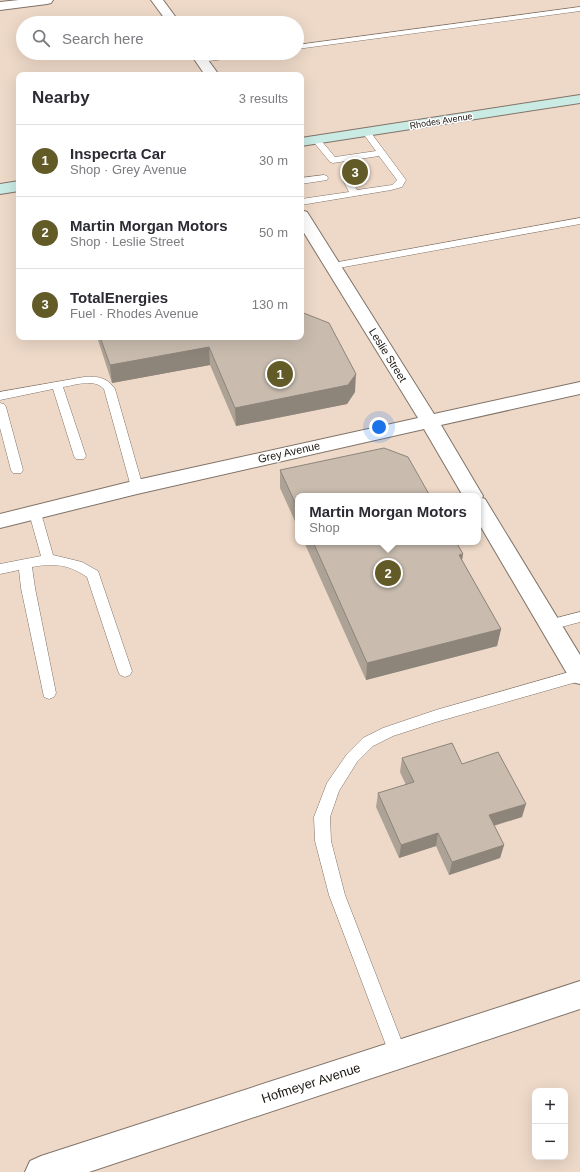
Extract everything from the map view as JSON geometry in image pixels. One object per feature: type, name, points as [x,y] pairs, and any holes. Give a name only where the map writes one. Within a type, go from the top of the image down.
[{"type":"street","points":[[0,6],[47,0]]},
{"type":"street","points":[[157,0],[169,16]]},
{"type":"street","points":[[201,60],[210,72]]},
{"type":"street","name":"Rhodes Avenue","points":[[304,142],[580,99]]},
{"type":"street","points":[[0,189],[16,186]]},
{"type":"street","name":"Leslie Street","points":[[304,220],[429,421],[471,493]]},
{"type":"street","name":"Grey Avenue","points":[[0,521],[137,487],[580,388]]},
{"type":"street","points":[[481,509],[580,675]]},
{"type":"street","name":"Hofmeyer Avenue","points":[[41,1172],[580,995]]},
{"type":"lane","points":[[304,46],[580,9]]},
{"type":"lane","points":[[304,202],[396,187],[401,183],[402,180],[366,132]]},
{"type":"lane","points":[[316,140],[335,163],[382,153]]},
{"type":"lane","points":[[304,181],[324,178]]},
{"type":"lane","points":[[347,180],[355,194]]},
{"type":"lane","points":[[333,266],[580,221]]},
{"type":"lane","points":[[0,396],[84,380],[96,380],[105,383],[109,389],[137,487]]},
{"type":"lane","points":[[57,385],[80,456]]},
{"type":"lane","points":[[0,407],[16,470]]},
{"type":"lane","points":[[35,513],[48,559]]},
{"type":"lane","points":[[0,569],[48,559],[67,561],[83,567],[93,574],[125,671]]},
{"type":"lane","points":[[25,564],[28,588],[49,693]]},
{"type":"lane","points":[[550,625],[580,617]]},
{"type":"lane","points":[[398,1055],[337,895],[323,841],[322,817],[332,788],[352,758],[368,742],[388,732],[580,675]]},
{"type":"shaded area","points":[[0,0],[580,0],[580,1172],[0,1172]]},
{"type":"building","points":[[304,313],[329,323],[356,374],[348,385],[235,408],[209,347],[110,365],[101,340],[304,340]]},
{"type":"building","points":[[384,448],[408,457],[428,493],[295,493],[295,502],[280,470]]},
{"type":"building","points":[[314,545],[458,545],[463,554],[459,555],[501,629],[367,663]]},
{"type":"building","points":[[452,743],[462,764],[498,752],[526,804],[489,815],[504,845],[452,862],[438,833],[401,845],[378,793],[414,782],[402,758]]},
{"type":"place","name":"TotalEnergies","points":[[355,172]]},
{"type":"place","name":"Inspecrta Car","points":[[280,374]]},
{"type":"place","name":"Martin Morgan Motors","points":[[388,573]]}]
